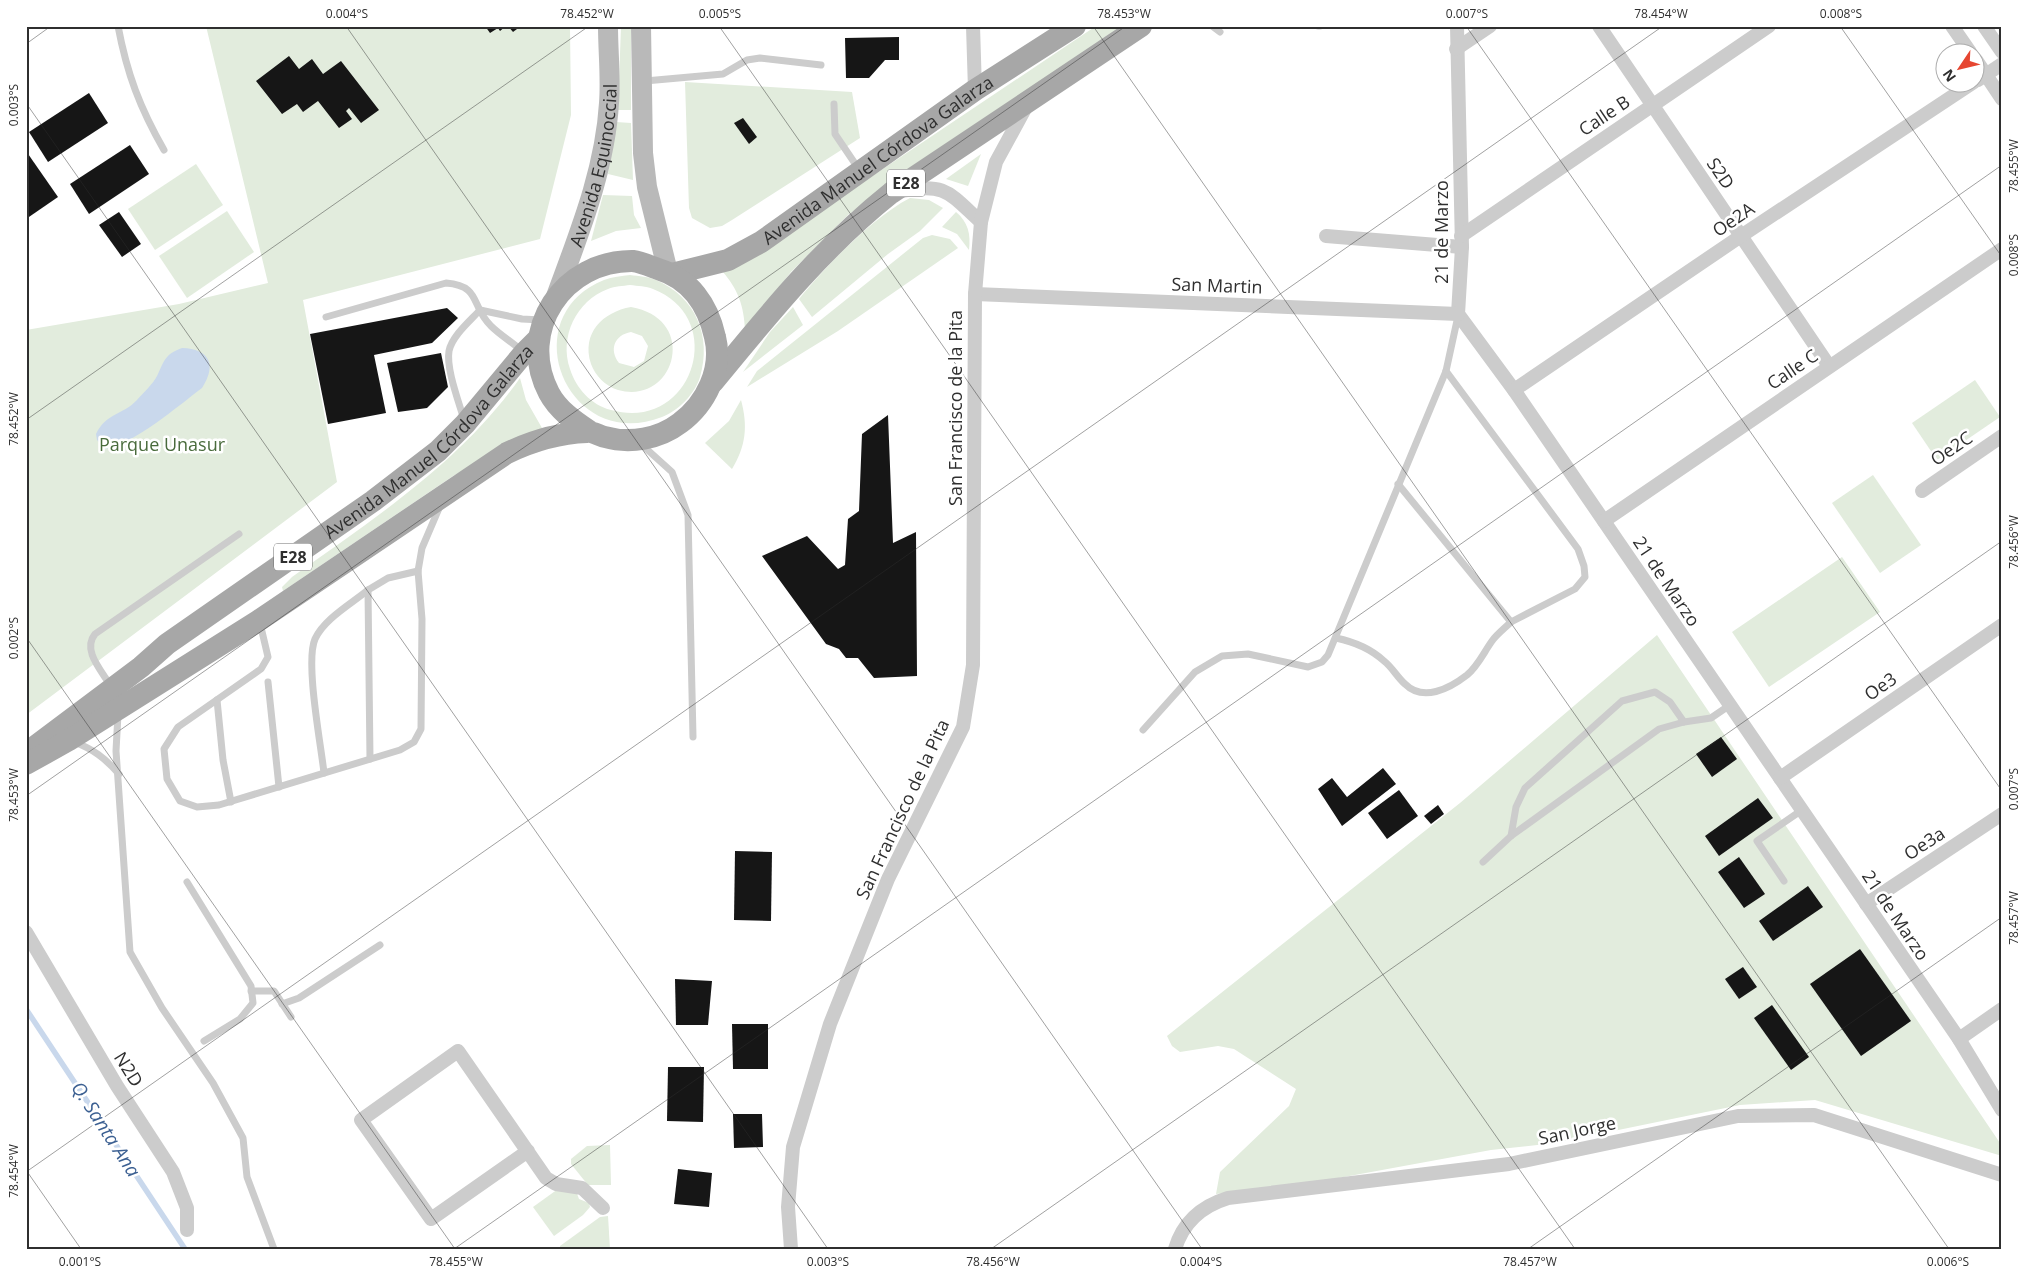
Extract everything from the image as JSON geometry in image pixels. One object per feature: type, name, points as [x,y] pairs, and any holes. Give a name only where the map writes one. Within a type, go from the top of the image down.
[{"type":"main road","name":"Avenida Equinoccial","points":[[554,299],[590,204],[606,136],[609,103],[608,26]]},
{"type":"main road","name":"Avenida Equinoccial","points":[[641,26],[643,153],[647,193],[670,273]]},
{"type":"main road","name":"Avenida Manuel Córdova Galarza","points":[[670,273],[728,260],[761,242],[860,170],[976,90],[1075,26]]},
{"type":"main road","name":"Avenida Manuel Córdova Galarza","points":[[710,385],[810,266],[855,221],[891,193],[1028,103],[1140,26]]},
{"type":"main road","name":"E28","points":[[634,261],[670,273],[688,285],[702,302],[712,321],[717,342],[710,385],[693,412],[679,424],[652,437],[620,440],[589,432],[566,415],[549,393],[540,366],[535,337],[554,299],[576,277],[604,264],[634,261]]},
{"type":"main road","name":"Avenida Manuel Córdova Galarza","points":[[26,754],[141,667],[167,644],[380,495],[438,451],[465,424],[535,337]]},
{"type":"main road","name":"Avenida Manuel Córdova Galarza","points":[[26,764],[69,740],[258,621],[276,607],[449,493],[491,462],[528,443],[589,432]]},
{"type":"main road","points":[[258,581],[276,607]]},
{"type":"street","points":[[973,26],[976,90]]},
{"type":"street","name":"21 de Marzo","points":[[1457,26],[1461,241],[1458,314],[1514,390],[1959,1039],[2002,1110]]},
{"type":"street","points":[[1456,49],[1490,26]]},
{"type":"street","name":"S2D","points":[[1599,26],[1829,366]]},
{"type":"street","name":"Calle B","points":[[1461,241],[1652,105],[1768,26]]},
{"type":"street","points":[[1952,26],[1963,42]]},
{"type":"street","points":[[1984,26],[2002,52]]},
{"type":"street","name":"Oe2A","points":[[1986,75],[2002,64]]},
{"type":"street","points":[[1986,86],[2002,99]]},
{"type":"street","name":"Oe2A","points":[[1514,390],[1741,236],[1961,92]]},
{"type":"street","name":"San Francisco de la Pita","points":[[791,1249],[788,1207],[793,1148],[830,1024],[888,879],[963,727],[972,665],[975,294],[981,222],[996,162],[1028,103]]},
{"type":"street","points":[[891,193],[925,187],[947,192],[981,222]]},
{"type":"street","points":[[1326,236],[1461,241]]},
{"type":"street","name":"Calle C","points":[[1604,521],[2002,248]]},
{"type":"street","name":"San Martin","points":[[975,294],[1458,314]]},
{"type":"street","name":"Oe2C","points":[[1922,491],[2002,436]]},
{"type":"street","name":"Oe3","points":[[1780,778],[2002,625]]},
{"type":"street","name":"Oe3a","points":[[1866,904],[2002,814]]},
{"type":"street","name":"N2D","points":[[26,932],[118,1086],[173,1172],[187,1208],[187,1230]]},
{"type":"street","points":[[1959,1039],[2002,1009]]},
{"type":"street","points":[[528,1151],[431,1219],[361,1120],[458,1051],[528,1151],[546,1178],[556,1184],[582,1188],[603,1208]]},
{"type":"street","name":"San Jorge","points":[[1175,1249],[1184,1227],[1197,1214],[1211,1203],[1228,1198],[1509,1164],[1738,1116],[1814,1115],[2002,1175]]},
{"type":"lane","points":[[118,26],[127,65],[144,115],[164,150]]},
{"type":"lane","points":[[1212,26],[1220,32]]},
{"type":"lane","points":[[642,81],[723,74],[747,60],[760,58],[821,65]]},
{"type":"lane","points":[[834,104],[835,134],[860,170]]},
{"type":"lane","points":[[326,318],[446,283],[462,284],[470,290],[491,327],[535,337]]},
{"type":"lane","points":[[480,310],[522,319],[535,337]]},
{"type":"lane","points":[[465,424],[453,380],[449,351],[455,340],[480,310]]},
{"type":"lane","points":[[1143,730],[1195,672],[1222,656],[1248,654],[1308,667],[1322,662],[1328,655],[1446,371],[1458,314]]},
{"type":"lane","points":[[1336,638],[1351,641],[1368,648],[1385,662],[1406,685],[1417,693],[1429,693],[1451,686],[1469,673],[1493,639],[1511,622],[1575,589],[1585,577],[1584,566],[1578,549],[1446,371]]},
{"type":"lane","points":[[636,440],[672,472],[688,515],[693,737]]},
{"type":"lane","points":[[1398,484],[1511,622]]},
{"type":"lane","points":[[258,621],[263,630],[268,657],[261,669],[178,727],[164,749],[167,779],[180,801],[197,807],[230,802],[400,750],[414,742],[421,729],[422,619],[418,571],[422,548],[440,507],[449,493]]},
{"type":"lane","points":[[112,688],[89,649],[89,641],[95,634],[239,534]]},
{"type":"lane","points":[[324,774],[313,681],[313,646],[323,626],[368,590],[388,578],[418,571]]},
{"type":"lane","points":[[368,590],[370,759]]},
{"type":"lane","points":[[268,682],[279,787]]},
{"type":"lane","points":[[1511,836],[1516,807],[1525,788],[1622,701],[1656,692],[1670,702],[1684,722]]},
{"type":"lane","points":[[217,700],[223,760],[230,802]]},
{"type":"lane","points":[[1484,862],[1511,836],[1659,729],[1684,722],[1711,718],[1730,705]]},
{"type":"lane","points":[[119,709],[116,731],[130,952],[162,1008],[213,1083],[243,1138],[247,1177],[274,1249]]},
{"type":"lane","points":[[69,740],[88,747],[104,757],[119,774]]},
{"type":"lane","points":[[1784,881],[1757,841],[1802,810]]},
{"type":"lane","points":[[187,882],[251,986],[254,1003],[240,1019],[204,1041]]},
{"type":"lane","points":[[282,1004],[299,998],[380,945]]},
{"type":"lane","points":[[251,991],[274,991],[291,1017]]},
{"type":"green space","name":"Parque Unasur","points":[[206,26],[570,26],[571,115],[540,239],[303,300],[337,482],[26,715],[26,330],[179,304],[268,283]]},
{"type":"green space","points":[[621,26],[631,26],[631,110],[618,110]]},
{"type":"green space","points":[[1096,26],[1125,26],[849,214],[791,272],[745,330],[739,298],[732,284],[722,271],[856,187]]},
{"type":"green space","points":[[685,82],[852,92],[860,138],[722,226],[710,228],[692,218],[689,208]]},
{"type":"green space","points":[[616,122],[631,123],[633,180],[608,174]]},
{"type":"green space","points":[[981,154],[968,186],[946,179]]},
{"type":"green space","points":[[196,164],[223,205],[155,250],[128,209]]},
{"type":"green space","points":[[603,195],[632,196],[634,215],[641,228],[616,231],[591,241]]},
{"type":"green space","points":[[910,198],[929,200],[943,208],[920,231],[888,254],[812,317],[799,299],[851,243],[881,217]]},
{"type":"green space","points":[[227,211],[254,252],[187,298],[159,256]]},
{"type":"green space","points":[[956,212],[968,229],[970,239],[969,250],[957,234],[942,227]]},
{"type":"green space","points":[[932,235],[950,239],[958,248],[838,331],[747,387],[757,371],[923,238]]},
{"type":"green space","points":[[630,275],[656,280],[670,287],[681,297],[691,308],[698,320],[704,347],[698,383],[685,401],[674,411],[662,417],[628,423],[600,416],[578,400],[563,376],[557,349],[561,322],[576,298],[604,280]],"holes":[[[630,285],[653,289],[676,303],[690,323],[695,346],[691,369],[680,389],[663,405],[639,413],[611,410],[591,400],[576,383],[567,357],[569,333],[579,311],[597,295],[611,288]]]},
{"type":"green space","points":[[631,307],[653,315],[666,327],[672,343],[672,359],[665,374],[654,385],[638,392],[618,390],[609,386],[598,376],[591,364],[589,343],[592,334],[603,319]],"holes":[[[631,332],[642,336],[648,346],[644,361],[634,367],[619,363],[614,353],[617,340]]]},
{"type":"green space","points":[[793,307],[803,325],[743,372],[770,332]]},
{"type":"green space","points":[[520,378],[526,400],[542,428],[453,476],[283,591],[282,587],[292,577],[355,533],[444,462],[471,437]]},
{"type":"green space","points":[[1975,380],[2000,417],[1937,460],[1912,423]]},
{"type":"green space","points":[[741,400],[745,419],[743,444],[732,469],[705,443],[729,421]]},
{"type":"green space","points":[[1873,475],[1921,545],[1880,573],[1832,503]]},
{"type":"green space","points":[[1842,557],[1880,612],[1769,687],[1732,632]]},
{"type":"green space","points":[[1657,635],[2002,1146],[2002,1156],[1815,1100],[1740,1105],[1555,1143],[1491,1150],[1333,1179],[1216,1194],[1220,1172],[1289,1106],[1296,1089],[1234,1049],[1218,1046],[1180,1052],[1172,1046],[1167,1036],[1460,803]]},
{"type":"green space","points":[[610,1145],[611,1185],[588,1185],[571,1164],[571,1159],[587,1146]]},
{"type":"green space","points":[[558,1189],[576,1191],[579,1199],[589,1203],[590,1207],[583,1215],[554,1236],[533,1207]]},
{"type":"green space","points":[[608,1216],[610,1249],[560,1249],[560,1246],[600,1217]]},
{"type":"water","points":[[182,348],[199,351],[208,360],[209,372],[202,388],[142,432],[117,446],[105,449],[97,440],[96,434],[100,427],[110,418],[132,405],[155,379],[166,359],[172,353]]},
{"type":"building","points":[[485,26],[506,26],[500,31],[498,28],[490,33]]},
{"type":"building","points":[[508,26],[521,26],[513,32]]},
{"type":"building","points":[[899,37],[899,60],[885,60],[869,78],[846,78],[845,38]]},
{"type":"building","points":[[289,56],[299,69],[312,59],[323,74],[341,61],[379,110],[361,123],[349,108],[346,111],[352,119],[339,128],[318,101],[303,112],[297,104],[282,114],[256,81]]},
{"type":"building","points":[[89,93],[108,123],[48,162],[29,132]]},
{"type":"building","points":[[743,118],[757,137],[749,144],[734,123]]},
{"type":"building","points":[[130,145],[149,174],[89,214],[70,184]]},
{"type":"building","points":[[26,151],[58,197],[26,219]]},
{"type":"building","points":[[119,212],[141,244],[122,257],[99,225]]},
{"type":"building","points":[[447,308],[458,318],[432,343],[374,355],[386,413],[328,424],[310,334]]},
{"type":"building","points":[[441,353],[448,387],[427,408],[398,412],[387,363]]},
{"type":"building","points":[[888,415],[893,543],[916,532],[917,676],[874,678],[858,658],[846,658],[839,649],[826,644],[762,556],[807,536],[838,569],[845,565],[848,519],[859,511],[862,434]]},
{"type":"building","points":[[1721,737],[1737,759],[1712,777],[1696,754]]},
{"type":"building","points":[[1383,768],[1396,784],[1342,826],[1318,789],[1332,778],[1347,797]]},
{"type":"building","points":[[1399,790],[1418,816],[1387,839],[1368,813]]},
{"type":"building","points":[[1758,798],[1773,818],[1719,856],[1705,836]]},
{"type":"building","points":[[1438,805],[1444,814],[1431,824],[1424,816]]},
{"type":"building","points":[[735,851],[772,852],[771,921],[734,920]]},
{"type":"building","points":[[1739,857],[1765,894],[1744,908],[1718,872]]},
{"type":"building","points":[[1808,886],[1823,907],[1773,941],[1759,921]]},
{"type":"building","points":[[1860,949],[1911,1021],[1861,1056],[1810,984]]},
{"type":"building","points":[[1743,967],[1757,987],[1739,999],[1725,979]]},
{"type":"building","points":[[675,979],[712,981],[708,1025],[676,1025]]},
{"type":"building","points":[[1772,1005],[1809,1057],[1791,1070],[1754,1018]]},
{"type":"building","points":[[732,1024],[768,1024],[768,1069],[733,1069]]},
{"type":"building","points":[[668,1067],[704,1067],[703,1122],[667,1121]]},
{"type":"building","points":[[733,1114],[762,1114],[763,1147],[734,1148]]},
{"type":"building","points":[[678,1169],[712,1173],[709,1207],[674,1204]]},
{"type":"waterway","name":"Q. Santa Ana","points":[[26,1009],[185,1249]]}]
